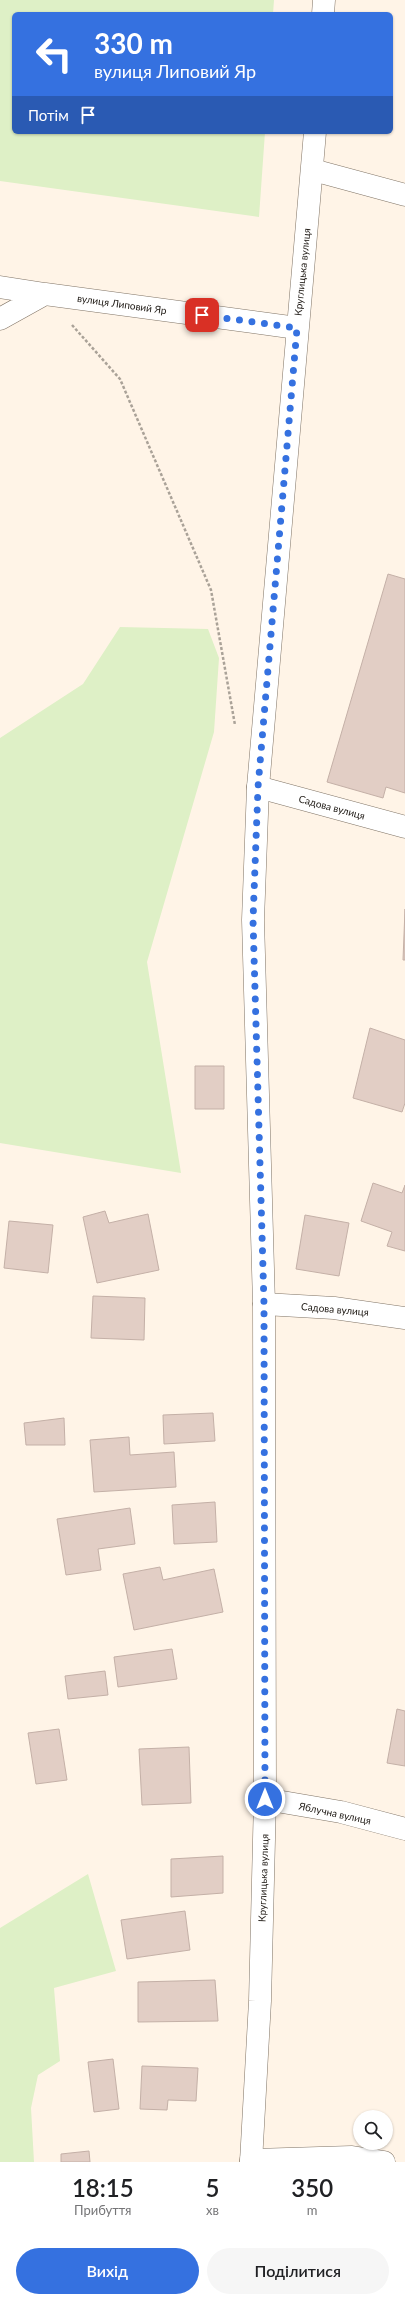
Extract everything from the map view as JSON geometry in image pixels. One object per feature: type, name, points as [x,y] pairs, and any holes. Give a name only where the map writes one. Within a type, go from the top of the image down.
[{"type":"street","points":[[323,12],[324,0]]},
{"type":"street","name":"Круглицька вулиця","points":[[251,2161],[260,2001],[265,1799],[264,1304],[253,920],[258,787],[297,328],[313,170],[315,134]]},
{"type":"street","points":[[313,170],[405,195]]},
{"type":"street","name":"вулиця Липовий Яр","points":[[0,287],[297,328]]},
{"type":"street","points":[[0,319],[44,294]]},
{"type":"street","name":"Садова вулиця","points":[[258,787],[405,827]]},
{"type":"street","name":"Садова вулиця","points":[[264,1304],[334,1308],[405,1318]]},
{"type":"street","name":"Яблучна вулиця","points":[[265,1799],[341,1812],[405,1829]]},
{"type":"street","points":[[251,2161],[352,2157],[384,2162]]},
{"type":"path","points":[[44,294],[120,379],[211,590],[236,729]]},
{"type":"green space","points":[[0,0],[274,0],[273,12],[12,12],[12,134],[265,134],[259,217],[0,181]]},
{"type":"green space","points":[[120,627],[208,629],[219,658],[214,732],[147,962],[181,1173],[0,1143],[0,738],[83,684]]},
{"type":"green space","points":[[88,1874],[116,1971],[54,1988],[60,2061],[38,2075],[31,2108],[34,2162],[0,2162],[0,1928]]},
{"type":"building","points":[[388,574],[405,579],[405,793],[386,787],[383,798],[327,782]]},
{"type":"building","points":[[405,909],[405,960],[403,960]]},
{"type":"building","points":[[370,1028],[405,1040],[405,1103],[402,1112],[353,1098]]},
{"type":"building","points":[[195,1066],[224,1066],[224,1109],[195,1109]]},
{"type":"building","points":[[373,1183],[402,1193],[405,1185],[405,1251],[387,1246],[392,1232],[361,1221]]},
{"type":"building","points":[[105,1211],[109,1223],[148,1214],[159,1270],[97,1283],[83,1217]]},
{"type":"building","points":[[305,1215],[349,1223],[339,1276],[296,1269]]},
{"type":"building","points":[[9,1221],[53,1225],[48,1273],[4,1268]]},
{"type":"building","points":[[93,1296],[145,1298],[144,1340],[91,1338]]},
{"type":"building","points":[[213,1413],[215,1441],[164,1444],[163,1415]]},
{"type":"building","points":[[64,1418],[65,1445],[26,1445],[24,1423]]},
{"type":"building","points":[[129,1437],[130,1455],[174,1452],[176,1487],[94,1492],[90,1440]]},
{"type":"building","points":[[215,1502],[217,1542],[174,1544],[172,1505]]},
{"type":"building","points":[[130,1508],[135,1544],[98,1549],[101,1570],[66,1575],[57,1519]]},
{"type":"building","points":[[160,1567],[163,1580],[214,1569],[223,1612],[134,1630],[123,1574]]},
{"type":"building","points":[[172,1649],[177,1679],[118,1687],[114,1657]]},
{"type":"building","points":[[105,1671],[108,1695],[68,1699],[65,1676]]},
{"type":"building","points":[[397,1709],[405,1711],[405,1766],[387,1763]]},
{"type":"building","points":[[59,1729],[67,1780],[36,1784],[28,1733]]},
{"type":"building","points":[[189,1747],[191,1803],[142,1805],[139,1749]]},
{"type":"building","points":[[223,1856],[223,1893],[171,1897],[171,1859]]},
{"type":"building","points":[[185,1911],[190,1950],[127,1959],[121,1920]]},
{"type":"building","points":[[215,1980],[218,2021],[138,2022],[138,1982]]},
{"type":"building","points":[[113,2059],[119,2109],[94,2112],[88,2062]]},
{"type":"building","points":[[142,2066],[198,2068],[196,2101],[168,2100],[167,2110],[140,2109]]},
{"type":"building","points":[[89,2151],[90,2162],[61,2162],[61,2154]]},
{"type":"route","points":[[202,315],[297,328],[258,787],[253,920],[262,1192],[264,1304],[265,1799]]}]
